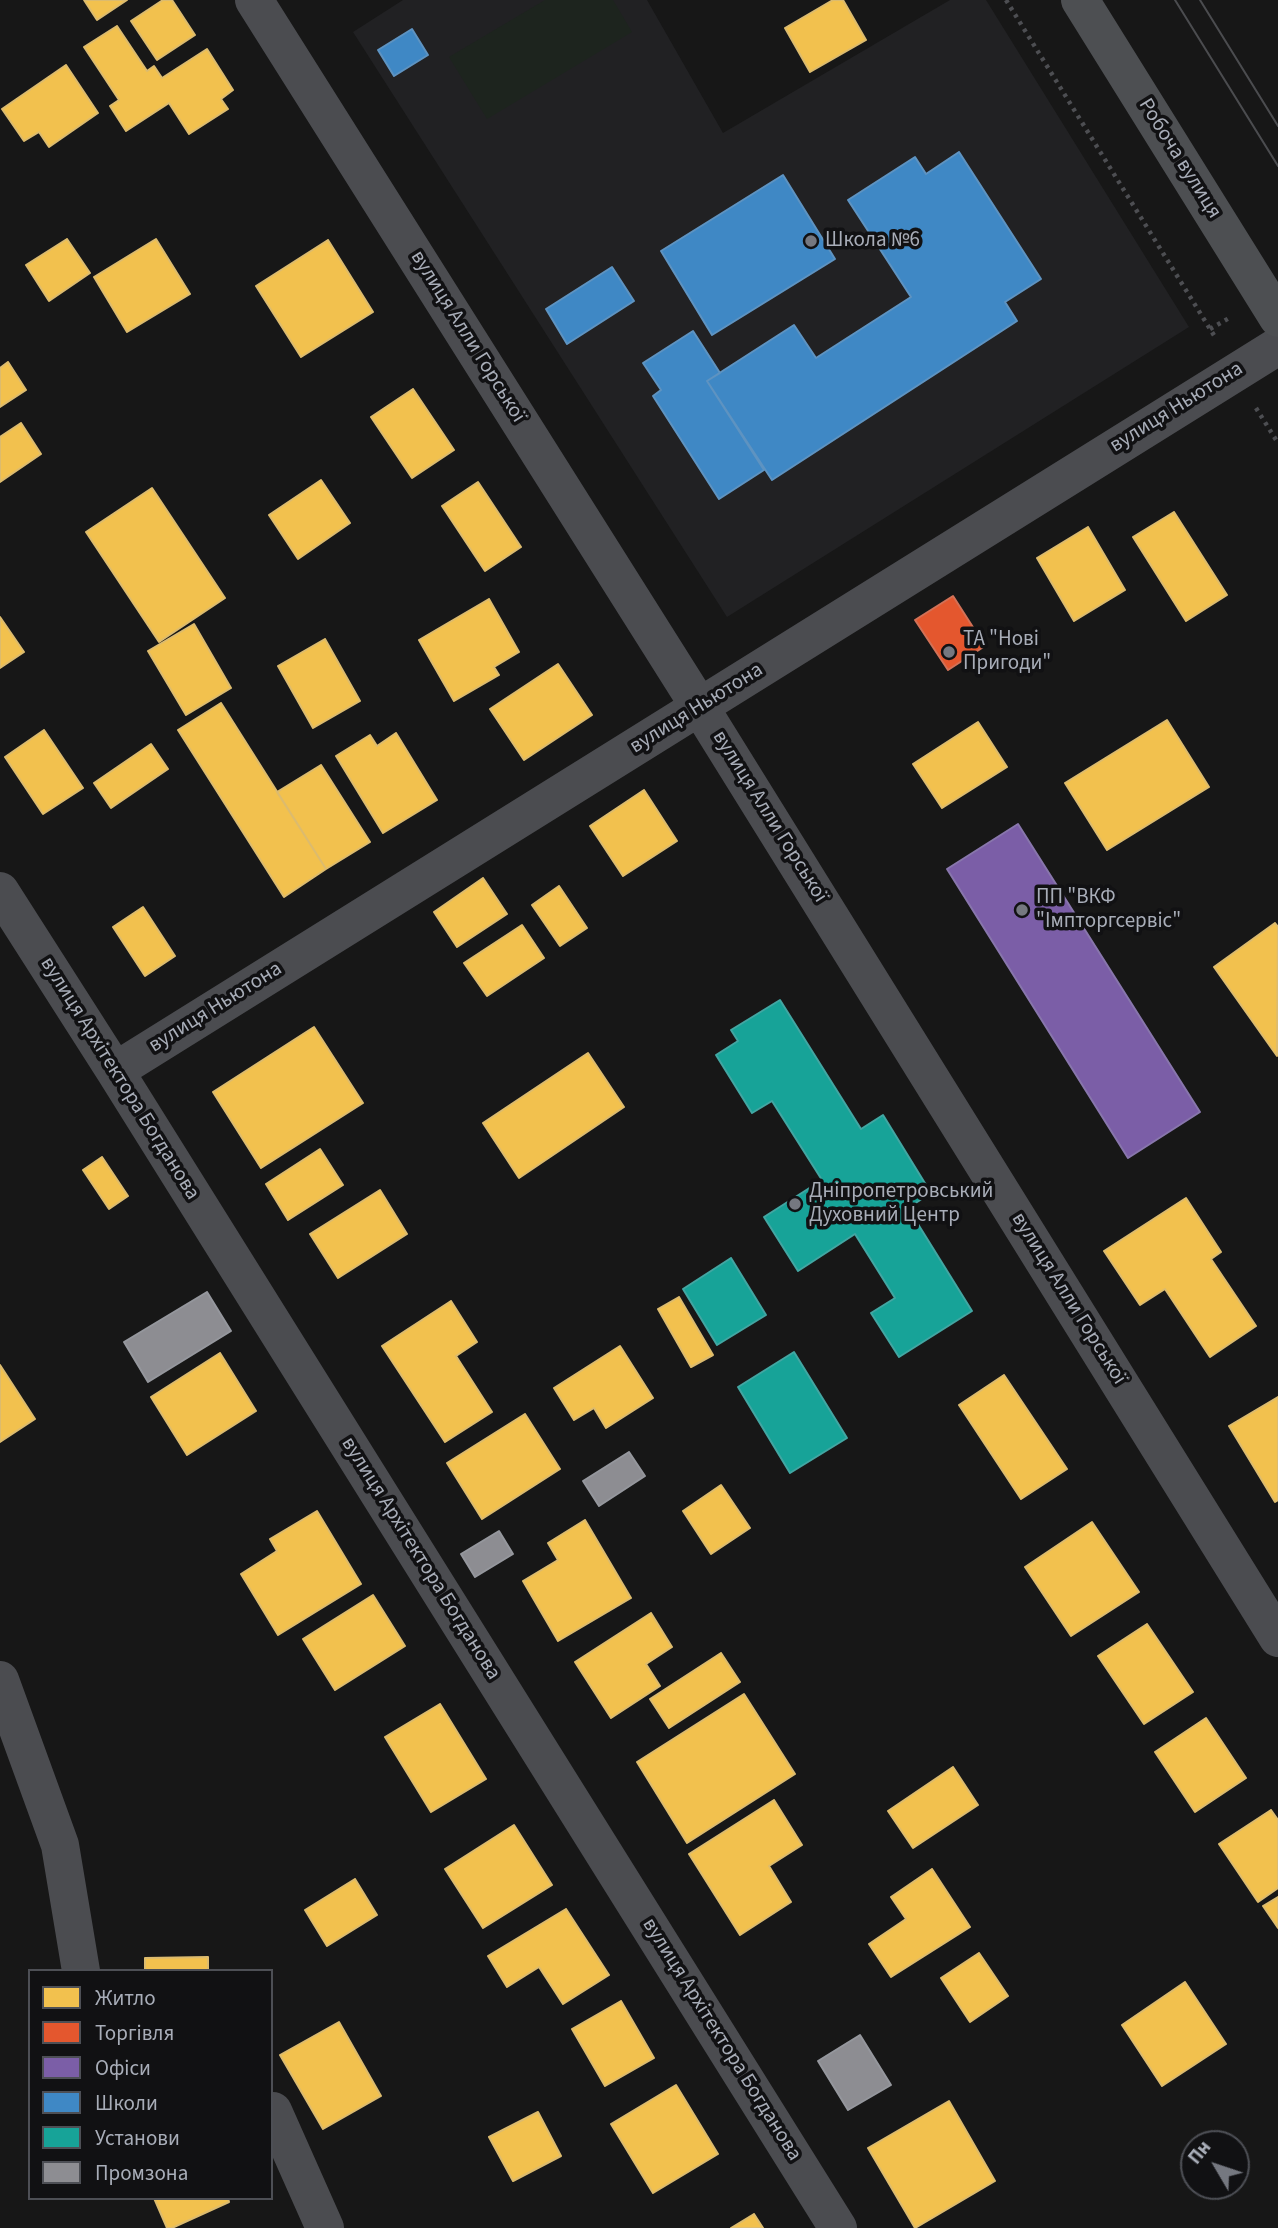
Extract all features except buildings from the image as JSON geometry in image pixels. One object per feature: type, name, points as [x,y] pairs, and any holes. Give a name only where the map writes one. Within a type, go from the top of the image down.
[{"type":"main road","name":"Робоча вулиця","points":[[1080,0],[1278,318]]},
{"type":"street","name":"вулиця Алли Горської","points":[[254,0],[700,708],[1278,1638]]},
{"type":"street","name":"вулиця Ньютона","points":[[115,1071],[1278,346]]},
{"type":"street","name":"вулиця Архітектора Богданова","points":[[0,891],[838,2228]]},
{"type":"street","points":[[0,1680],[60,1845],[81,1969]]},
{"type":"street","points":[[273,2111],[325,2228]]},
{"type":"path","points":[[1006,0],[1210,328],[1278,443]]},
{"type":"shaded area","name":"Школа №6","points":[[403,0],[647,0],[723,133],[950,0],[986,0],[1189,327],[727,617],[353,32]]},
{"type":"shaded area","points":[[545,0],[613,0],[632,32],[487,119],[449,57]]},
{"type":"tram line","points":[[1175,0],[1278,166]]},
{"type":"tram line","points":[[1200,0],[1278,126]]},
{"type":"place","name":"Школа №6","points":[[811,241]]},
{"type":"place","name":"ТА \"Нові Пригоди\"","points":[[949,652]]},
{"type":"place","name":"ПП \"ВКФ \"Імпторгсервіс\"","points":[[1022,910]]},
{"type":"place","name":"Дніпропетровський Духовний Центр","points":[[795,1204]]}]
